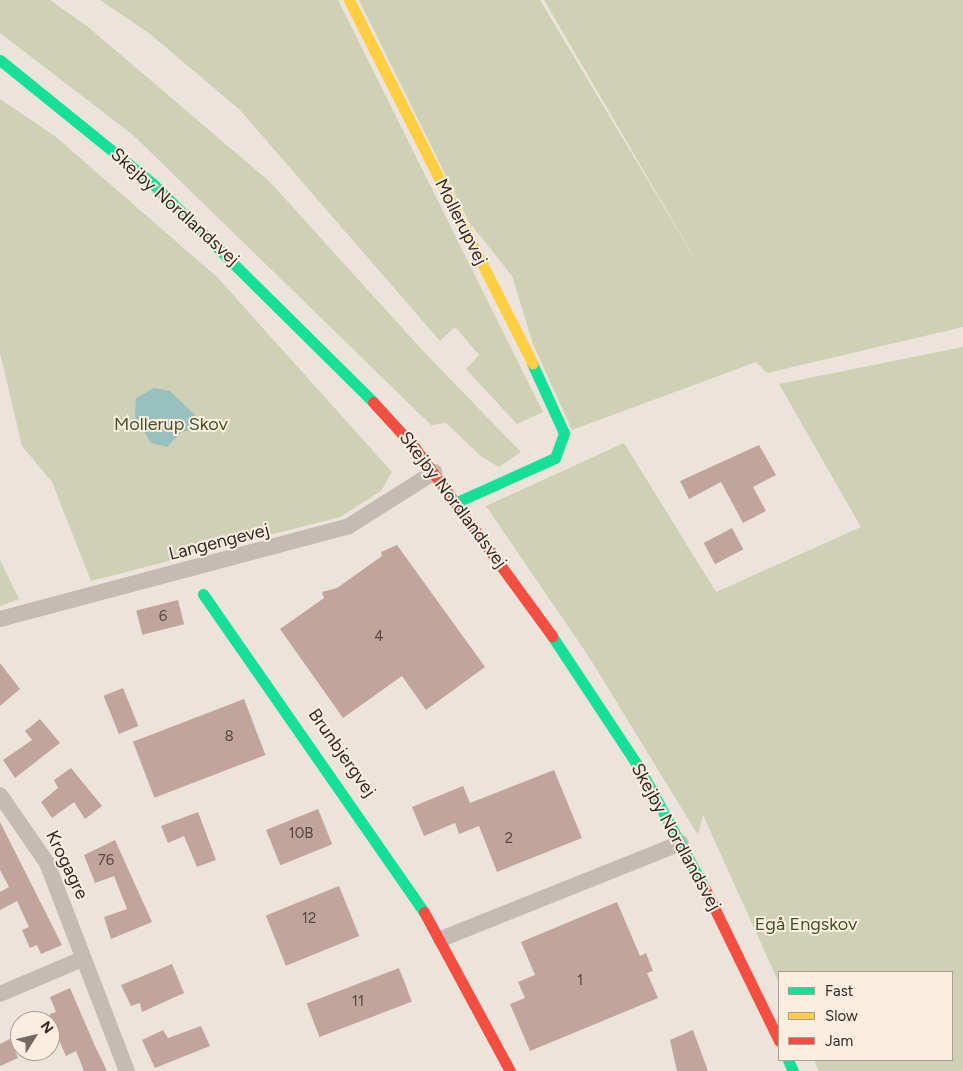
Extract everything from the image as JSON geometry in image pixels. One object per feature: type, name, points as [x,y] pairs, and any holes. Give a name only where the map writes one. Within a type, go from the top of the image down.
[{"type":"street","name":"Mollerupvej","points":[[349,0],[558,414],[562,447],[547,463],[475,490],[457,502]]},
{"type":"street","name":"Skejby Nordlandsvej","points":[[0,60],[152,183],[246,271],[390,418],[434,472],[602,709],[681,843],[778,1039]]},
{"type":"street","name":"Langengevej","points":[[0,619],[349,526],[434,472]]},
{"type":"street","name":"Brunbjergvej","points":[[203,594],[319,754],[441,939],[510,1071]]},
{"type":"street","name":"Krogagre","points":[[0,795],[39,846],[84,950],[82,960],[127,1071]]},
{"type":"street","points":[[441,939],[681,843]]},
{"type":"street","points":[[0,994],[82,960]]},
{"type":"green space","points":[[0,0],[50,0],[87,26],[270,182],[424,352],[521,452],[499,467],[482,457],[446,423],[431,425],[133,135],[0,33]]},
{"type":"green space","points":[[100,0],[338,0],[543,412],[517,424],[466,369],[479,355],[455,327],[440,341],[239,109],[150,34]]},
{"type":"green space","points":[[359,0],[540,0],[708,281],[544,0],[963,0],[963,327],[767,373],[756,362],[572,430],[533,344],[512,276],[469,222]]},
{"type":"green space","name":"Mollerup Skov","points":[[0,99],[56,137],[218,278],[392,472],[381,491],[340,517],[91,581],[52,482],[22,446],[0,353]]},
{"type":"green space","name":"Egå Engskov","points":[[963,347],[963,1071],[819,1071],[814,1061],[953,1061],[953,971],[778,971],[778,981],[703,815],[698,835],[589,657],[486,506],[624,443],[716,592],[861,527],[779,384]]},
{"type":"green space","points":[[0,560],[19,599],[0,606]]},
{"type":"water","points":[[154,388],[170,391],[201,421],[197,429],[181,432],[167,447],[151,443],[135,417],[136,398]]},
{"type":"building","points":[[759,445],[776,475],[753,487],[766,511],[743,523],[721,482],[689,499],[680,481]]},
{"type":"building","points":[[732,528],[743,549],[715,564],[704,543]]},
{"type":"building","points":[[397,545],[485,667],[426,710],[402,676],[343,718],[280,629],[324,598],[322,592],[337,588],[382,556],[381,552]]},
{"type":"building","points":[[178,600],[184,624],[142,635],[136,610]]},
{"type":"building","points":[[0,663],[20,689],[0,706]]},
{"type":"building","points":[[123,688],[138,726],[119,734],[104,696]]},
{"type":"building","points":[[244,699],[266,755],[154,798],[133,742]]},
{"type":"building","points":[[40,719],[60,743],[15,778],[3,760],[32,740],[25,731]]},
{"type":"building","points":[[71,768],[102,806],[85,819],[74,802],[52,818],[41,802],[58,788],[54,780]]},
{"type":"building","points":[[554,770],[582,838],[497,872],[479,826],[459,834],[455,823],[424,836],[412,807],[463,786],[470,803]]},
{"type":"building","points":[[318,809],[332,844],[280,865],[266,830]]},
{"type":"building","points":[[198,812],[216,860],[197,867],[184,836],[168,843],[161,826]]},
{"type":"building","points":[[0,822],[62,945],[41,954],[37,945],[30,948],[22,930],[29,927],[17,901],[0,910],[0,892],[9,887],[0,870]]},
{"type":"building","points":[[115,840],[152,922],[111,939],[104,917],[127,909],[114,876],[95,883],[84,855]]},
{"type":"building","points":[[339,886],[359,936],[286,966],[266,916]]},
{"type":"building","points":[[617,902],[640,956],[646,953],[653,971],[647,973],[658,998],[530,1051],[510,1004],[525,998],[518,982],[535,975],[521,942]]},
{"type":"building","points":[[172,964],[184,993],[142,1012],[140,1003],[131,1006],[121,985]]},
{"type":"building","points":[[399,968],[412,1002],[319,1037],[307,1003]]},
{"type":"building","points":[[70,988],[107,1071],[84,1071],[76,1051],[66,1056],[60,1043],[60,1011],[56,1011],[50,997]]},
{"type":"building","points":[[201,1026],[210,1046],[155,1068],[142,1040],[163,1030],[168,1038]]},
{"type":"building","points":[[693,1030],[708,1071],[677,1071],[670,1040]]},
{"type":"building","points":[[10,1039],[11,1061],[0,1066],[0,1044]]},
{"type":"traffic: fast","points":[[0,60],[152,183],[373,402]]},
{"type":"traffic: fast","points":[[457,502],[555,458],[564,433],[532,363]]},
{"type":"traffic: fast","points":[[203,594],[424,912]]},
{"type":"traffic: fast","points":[[552,636],[640,769],[705,889]]},
{"type":"traffic: fast","points":[[788,1061],[793,1071]]},
{"type":"traffic: slow","points":[[349,0],[532,363]]},
{"type":"traffic: jam","points":[[373,402],[415,448],[552,636]]},
{"type":"traffic: jam","points":[[705,889],[778,1039]]},
{"type":"traffic: jam","points":[[424,912],[510,1071]]}]
